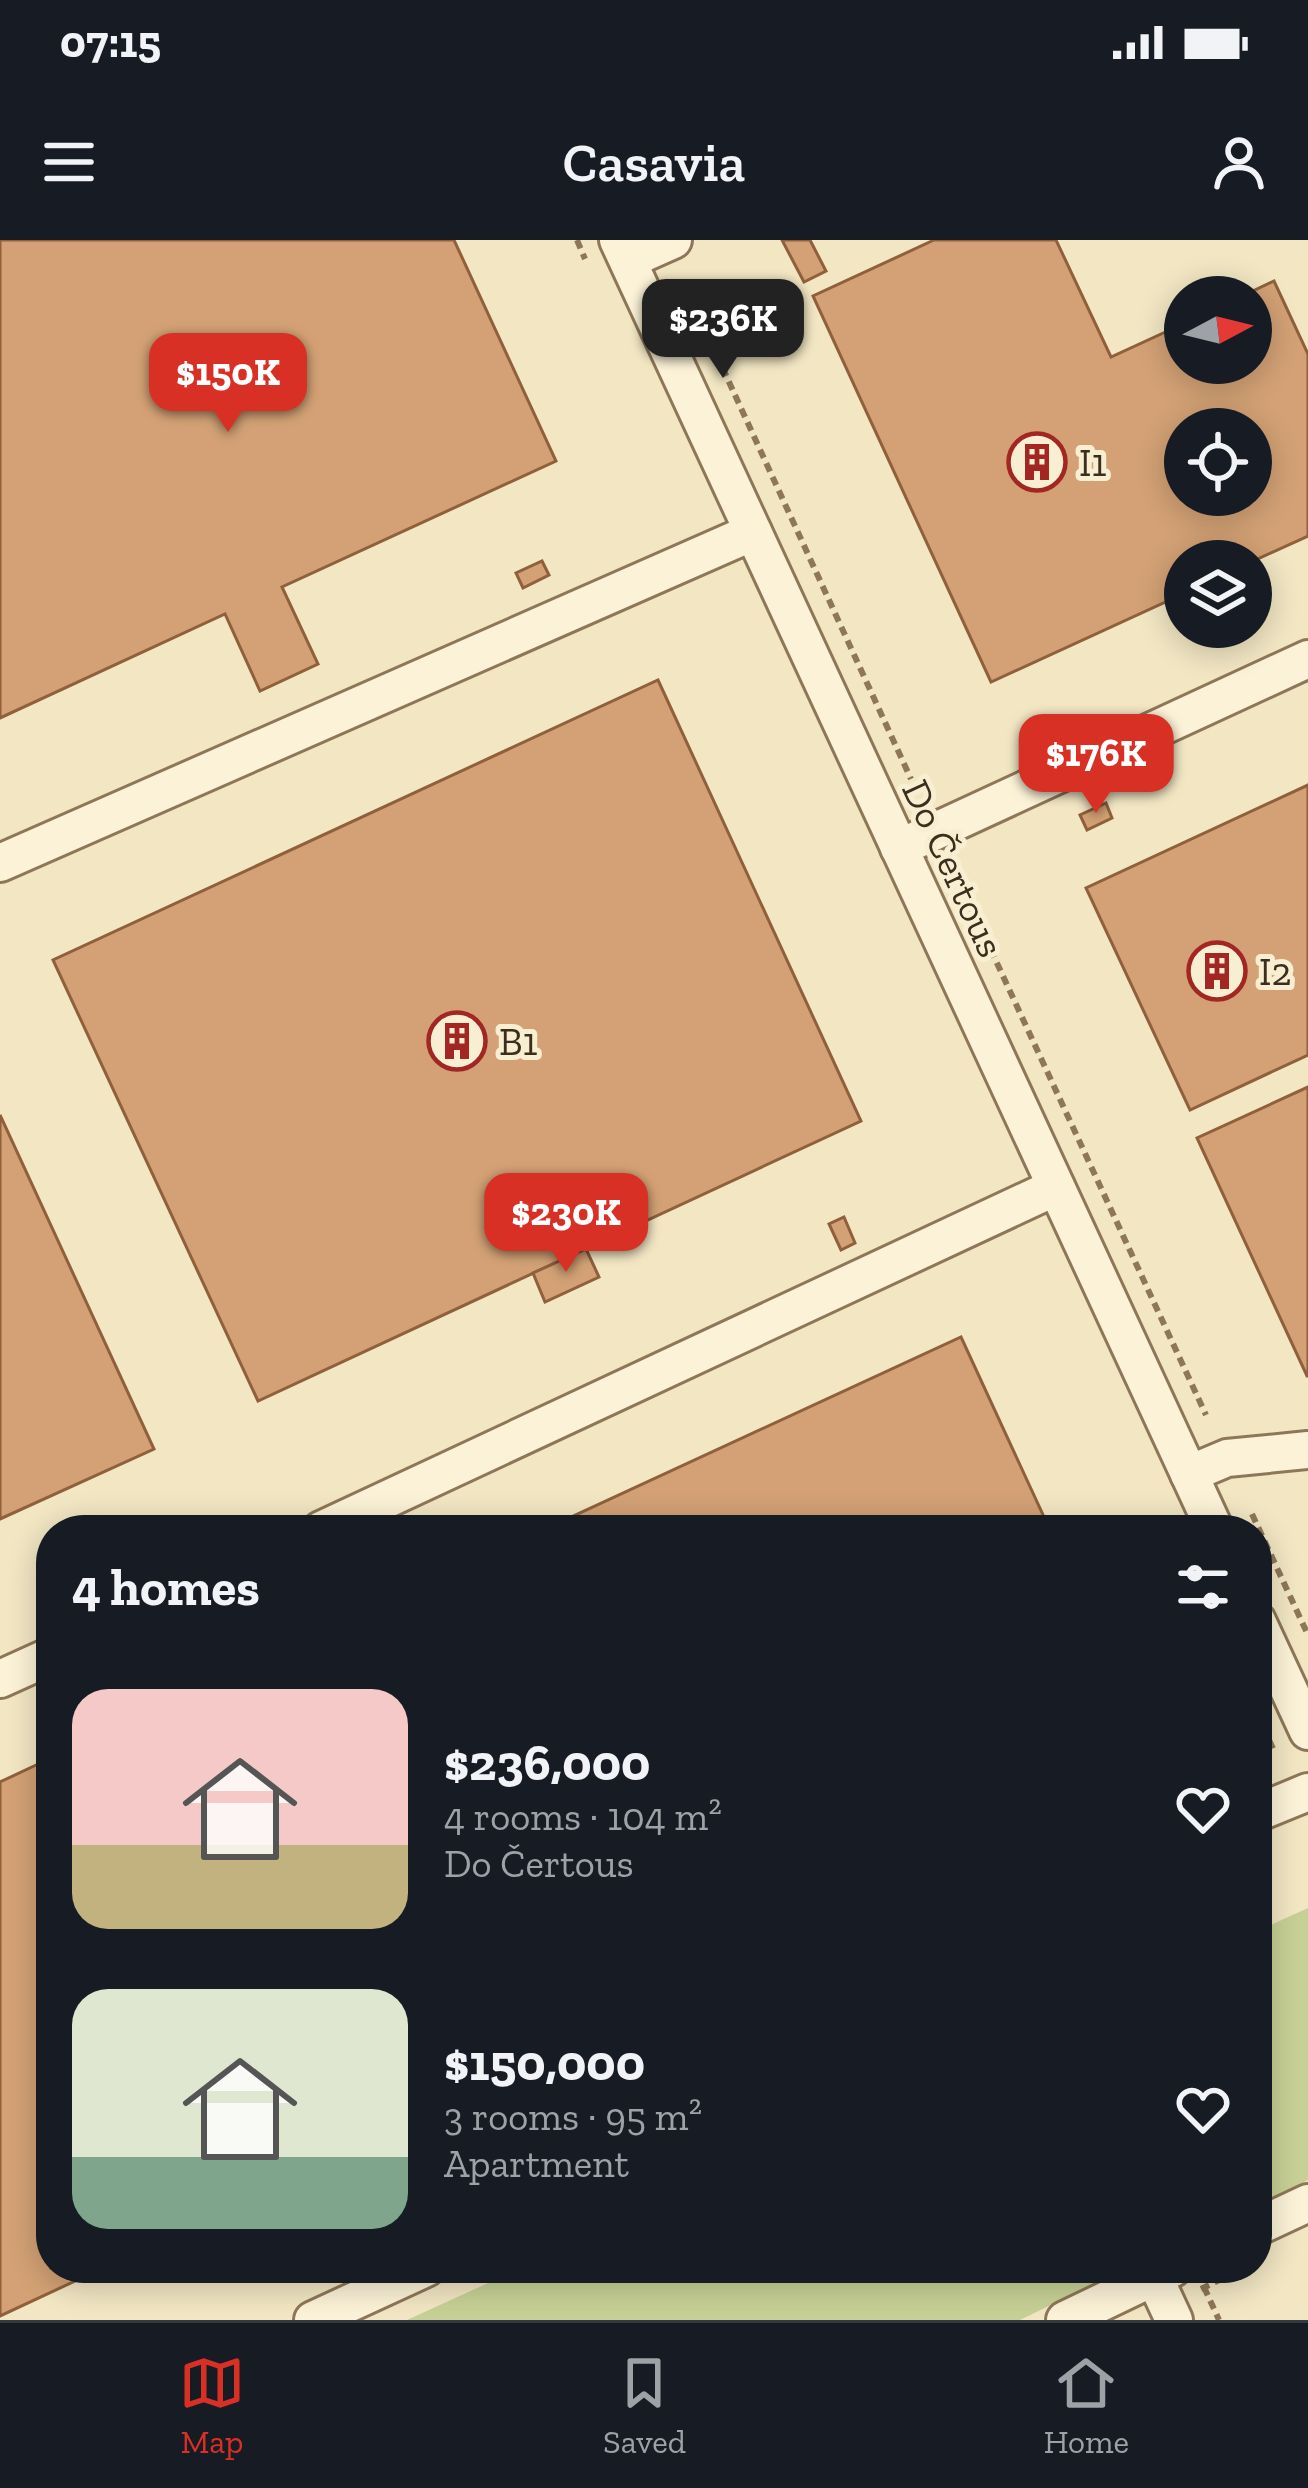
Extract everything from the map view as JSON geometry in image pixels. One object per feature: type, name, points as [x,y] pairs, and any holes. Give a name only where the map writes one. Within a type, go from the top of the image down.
[{"type":"street","points":[[623,250],[673,240]]},
{"type":"street","name":"Do Čertous","points":[[623,250],[1208,1515]]},
{"type":"street","points":[[0,863],[753,532]]},
{"type":"street","points":[[899,848],[1308,659]]},
{"type":"street","points":[[353,1515],[1056,1187]]},
{"type":"street","points":[[1190,1474],[1227,1458],[1308,1450]]},
{"type":"street","points":[[1272,1654],[1308,1732]]},
{"type":"street","points":[[0,1679],[36,1663]]},
{"type":"street","points":[[1272,1807],[1308,1792]]},
{"type":"street","points":[[1272,2220],[1308,2203]]},
{"type":"street","points":[[313,2320],[393,2283]]},
{"type":"street","points":[[1066,2320],[1162,2283]]},
{"type":"street","points":[[1174,2320],[1177,2283]]},
{"type":"path","points":[[685,286],[911,779]]},
{"type":"path","points":[[958,880],[1206,1415]]},
{"type":"path","points":[[1272,1557],[1308,1635]]},
{"type":"path","points":[[1272,1747],[1274,1751]]},
{"type":"path","points":[[1183,2283],[1219,2320]]},
{"type":"green space","points":[[1308,1908],[1308,2180],[1272,2198],[1272,1924]]},
{"type":"green space","points":[[488,2283],[1096,2283],[1020,2320],[407,2320]]},
{"type":"building","points":[[0,240],[454,240],[556,461],[282,587],[318,664],[260,691],[225,614],[0,718]]},
{"type":"building","points":[[782,240],[810,240],[826,271],[804,282]]},
{"type":"building","name":"I1","points":[[934,240],[1056,240],[1111,357],[1164,333],[1164,384],[1272,384],[1274,281],[1308,354],[1308,536],[1272,552],[1272,540],[1164,540],[1164,603],[991,682],[813,296]]},
{"type":"building","points":[[542,561],[549,575],[523,588],[516,573]]},
{"type":"building","name":"B1","points":[[658,680],[861,1121],[258,1401],[53,960]]},
{"type":"building","name":"I2","points":[[1308,785],[1308,1055],[1190,1110],[1086,888]]},
{"type":"building","points":[[1106,803],[1112,818],[1087,830],[1080,815]]},
{"type":"building","points":[[1308,1087],[1308,1376],[1307,1376],[1197,1138]]},
{"type":"building","points":[[0,1115],[154,1449],[0,1519]]},
{"type":"building","points":[[844,1217],[855,1243],[841,1250],[829,1224]]},
{"type":"building","points":[[586,1249],[599,1277],[545,1302],[533,1273]]},
{"type":"building","points":[[961,1337],[1043,1515],[575,1515]]},
{"type":"building","points":[[36,1765],[36,2283],[71,2283],[0,2316],[0,1782]]},
{"type":"place","name":"I1","points":[[1037,462]]},
{"type":"place","name":"I2","points":[[1217,971]]},
{"type":"place","name":"B1","points":[[457,1041]]}]
